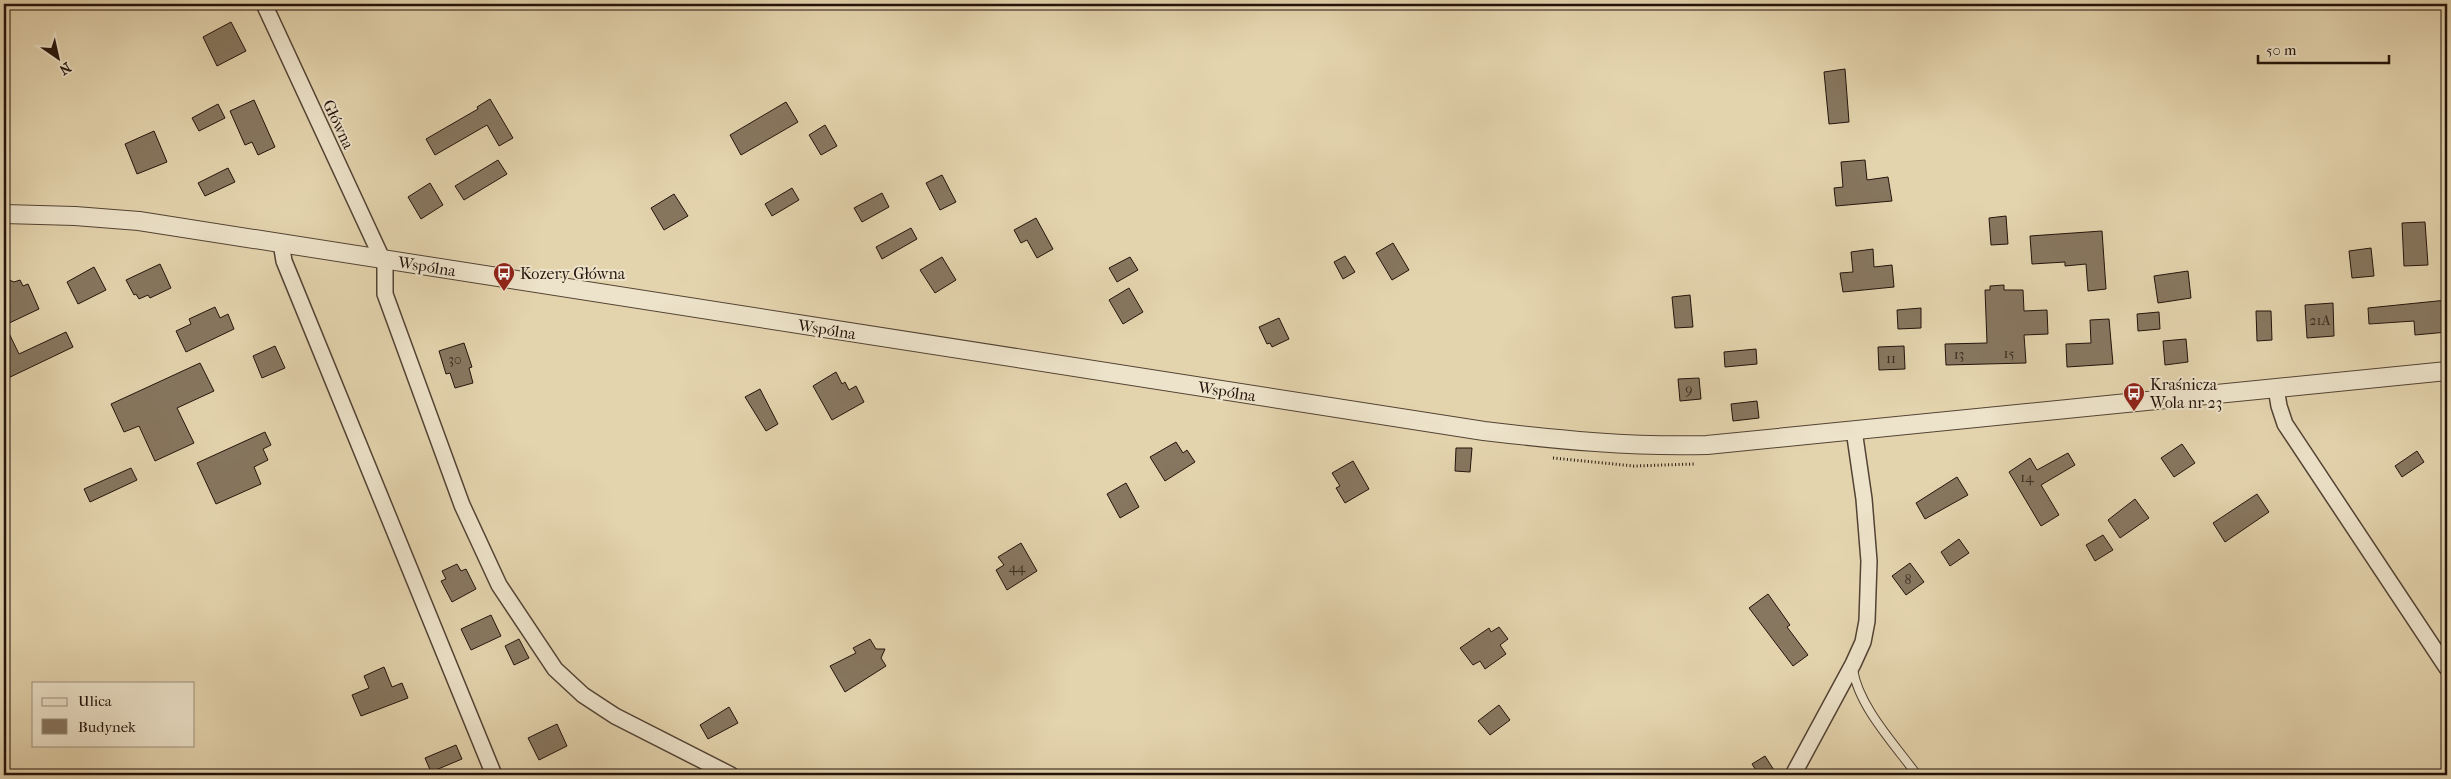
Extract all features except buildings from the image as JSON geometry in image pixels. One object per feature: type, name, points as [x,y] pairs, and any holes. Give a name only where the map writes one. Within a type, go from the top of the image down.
[{"type":"street","name":"Główna","points":[[264,4],[382,259],[386,277],[385,294],[462,505],[499,585],[555,669],[583,695],[615,716],[731,775]]},
{"type":"street","name":"Wspólna","points":[[4,214],[74,216],[140,222],[1484,431],[1566,441],[1649,447],[1707,445],[2447,371]]},
{"type":"street","points":[[281,243],[284,261],[494,775]]},
{"type":"street","points":[[2276,388],[2285,424],[2447,668]]},
{"type":"street","points":[[1793,775],[1853,664],[1862,642],[1867,621],[1869,562],[1864,500],[1854,430]]},
{"type":"lane","points":[[1853,664],[1854,678],[1866,703],[1918,775]]},
{"type":"path","points":[[1548,457],[1634,466],[1697,464]]},
{"type":"place","name":"Kozery Główna","points":[[504,292]]},
{"type":"place","name":"Kraśnicza Wola nr 23","points":[[2134,412]]}]
